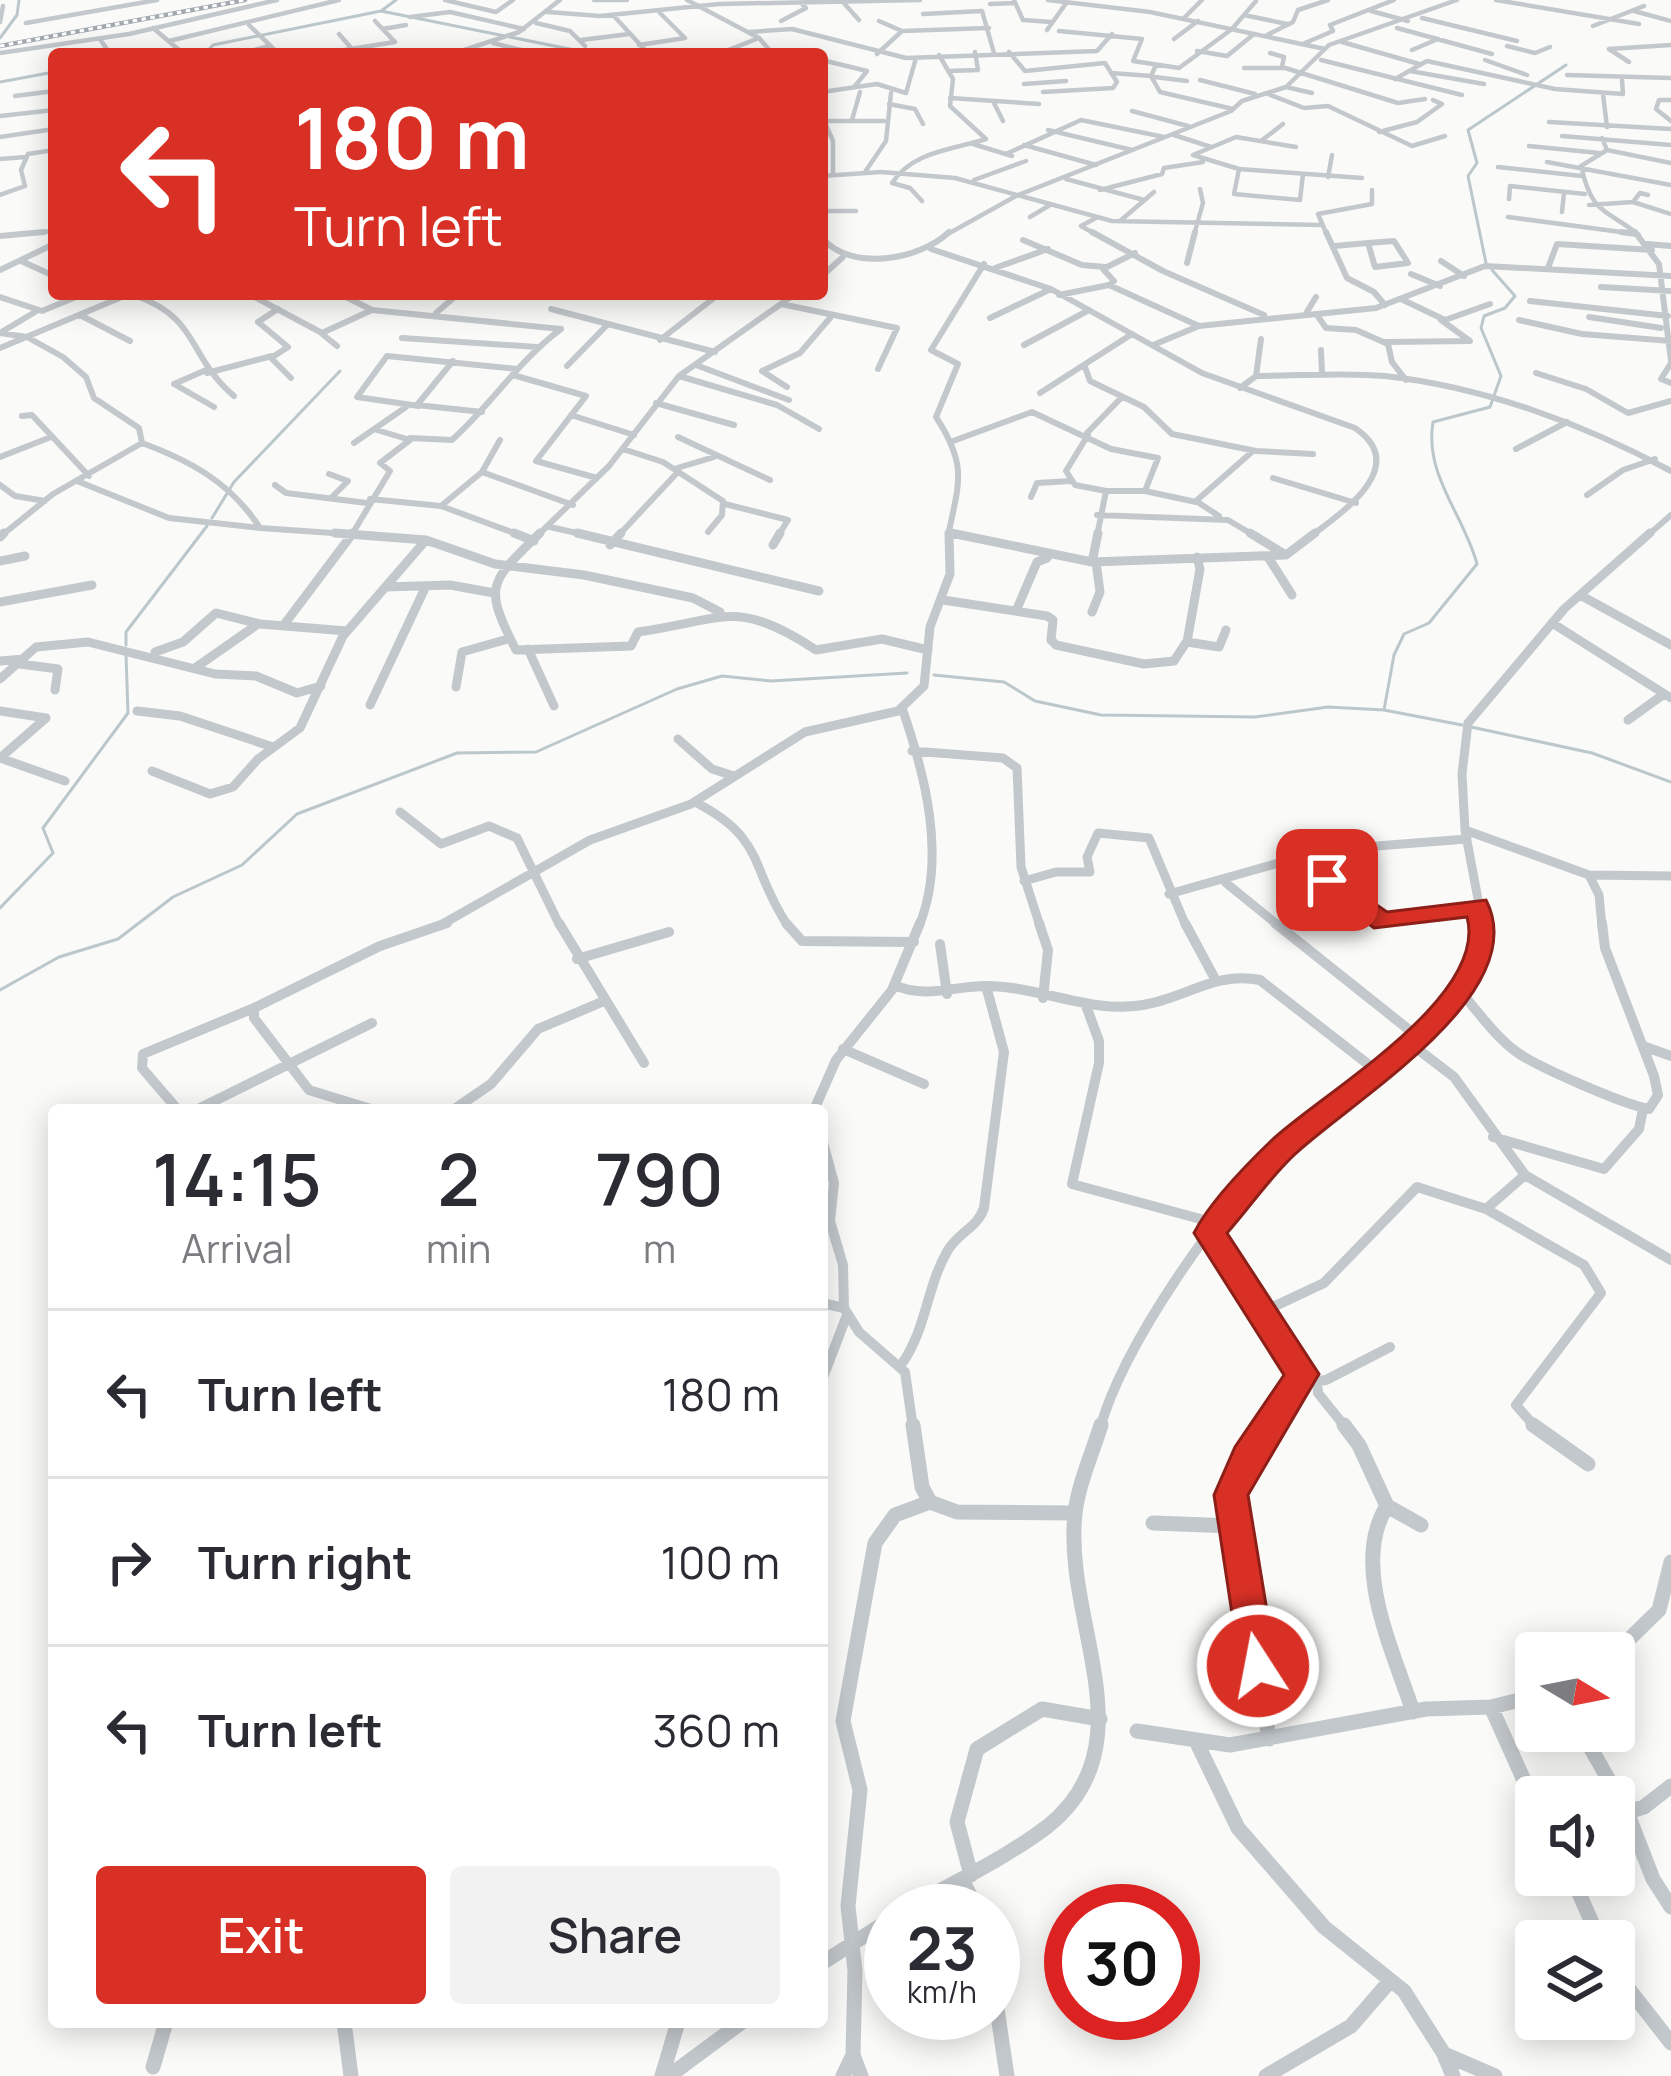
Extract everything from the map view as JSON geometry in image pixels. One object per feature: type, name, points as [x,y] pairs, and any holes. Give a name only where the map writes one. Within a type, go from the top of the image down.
[{"type":"street","points":[[26,23],[158,0]]},
{"type":"street","points":[[0,53],[100,39],[277,0]]},
{"type":"street","points":[[170,41],[252,28],[339,0]]},
{"type":"street","points":[[445,0],[465,1],[496,12],[513,0]]},
{"type":"street","points":[[477,48],[536,23],[560,0]]},
{"type":"street","points":[[594,0],[627,0]]},
{"type":"street","points":[[687,0],[749,32],[768,48]]},
{"type":"street","points":[[548,13],[660,13],[719,2],[920,0]]},
{"type":"street","points":[[1052,0],[1102,3],[1143,17],[1184,18],[1325,49]]},
{"type":"street","points":[[1129,35],[1152,0]]},
{"type":"street","points":[[1184,18],[1202,0]]},
{"type":"street","points":[[1264,37],[1290,25],[1298,10],[1328,0]]},
{"type":"street","points":[[1368,0],[1384,4]]},
{"type":"street","points":[[1302,44],[1394,0]]},
{"type":"street","points":[[931,249],[958,224],[1016,196],[1192,127],[1233,109],[1238,101],[1286,87],[1339,41],[1394,27],[1457,0]]},
{"type":"street","points":[[1496,0],[1611,17],[1637,27],[1649,44]]},
{"type":"street","points":[[1630,0],[1632,10]]},
{"type":"street","points":[[806,1],[806,8],[778,20],[877,54],[916,58],[939,55],[953,46]]},
{"type":"street","points":[[1175,68],[1232,28],[1256,1]]},
{"type":"street","points":[[843,2],[859,20]]},
{"type":"street","points":[[899,2],[941,29],[953,46],[975,52],[1031,47],[1097,51],[1112,34]]},
{"type":"street","points":[[990,4],[1014,2],[1023,20],[1052,22]]},
{"type":"street","points":[[1046,30],[1067,2]]},
{"type":"street","points":[[1092,32],[1102,3]]},
{"type":"street","points":[[64,5],[70,16]]},
{"type":"street","points":[[262,5],[282,16]]},
{"type":"street","points":[[0,22],[3,6]]},
{"type":"street","points":[[1593,26],[1644,6]]},
{"type":"street","points":[[922,14],[980,10],[994,52]]},
{"type":"street","points":[[1632,10],[1671,21]]},
{"type":"street","points":[[1371,11],[1409,21]]},
{"type":"street","points":[[410,17],[418,12],[461,15],[524,29]]},
{"type":"street","points":[[640,45],[685,38],[660,13]]},
{"type":"street","points":[[613,15],[643,48]]},
{"type":"street","points":[[1244,15],[1290,25]]},
{"type":"street","points":[[1419,17],[1517,41],[1485,60],[1531,76]]},
{"type":"street","points":[[365,48],[395,41],[375,21]]},
{"type":"street","points":[[879,21],[902,31],[989,28]]},
{"type":"street","points":[[1174,39],[1198,21]]},
{"type":"street","points":[[536,23],[571,31],[583,43],[628,34]]},
{"type":"street","points":[[749,32],[782,24]]},
{"type":"street","points":[[383,28],[406,25]]},
{"type":"street","points":[[1394,27],[1492,54]]},
{"type":"street","points":[[153,28],[178,48]]},
{"type":"street","points":[[252,28],[271,48]]},
{"type":"street","points":[[1332,28],[1359,34]]},
{"type":"street","points":[[877,54],[902,31]]},
{"type":"street","points":[[1059,31],[1129,35],[1144,40],[1133,61],[1192,72]]},
{"type":"street","points":[[339,34],[347,48]]},
{"type":"street","points":[[1197,51],[1228,55],[1254,34]]},
{"type":"street","points":[[733,48],[759,38]]},
{"type":"street","points":[[100,39],[106,48]]},
{"type":"street","points":[[1412,50],[1438,39]]},
{"type":"street","points":[[1339,41],[1419,64]]},
{"type":"street","points":[[493,43],[513,48]]},
{"type":"street","points":[[1629,62],[1609,49],[1671,45]]},
{"type":"street","points":[[262,48],[269,46]]},
{"type":"street","points":[[376,46],[380,48]]},
{"type":"street","points":[[1507,46],[1532,52],[1550,46]]},
{"type":"street","points":[[1060,50],[1080,64]]},
{"type":"street","points":[[948,70],[978,70],[975,52]]},
{"type":"street","points":[[1009,52],[1018,69],[1105,63],[1115,87],[1043,92]]},
{"type":"street","points":[[1270,52],[1284,56],[1284,68]]},
{"type":"street","points":[[922,201],[910,188],[892,182],[896,173],[915,160],[986,139],[950,106],[954,82],[939,55]]},
{"type":"street","points":[[828,91],[882,85],[891,92],[908,92],[916,58]]},
{"type":"street","points":[[1321,60],[1462,95]]},
{"type":"street","points":[[1395,79],[1429,61],[1603,94],[1625,93],[1616,68]]},
{"type":"street","points":[[828,63],[867,71],[857,88],[852,120]]},
{"type":"street","points":[[1156,65],[1153,76],[1160,92],[1233,109]]},
{"type":"street","points":[[1024,84],[1066,81],[1056,68]]},
{"type":"street","points":[[1244,68],[1284,68],[1398,103],[1429,99],[1441,105],[1421,120],[1376,133]]},
{"type":"street","points":[[1410,71],[1484,84]]},
{"type":"street","points":[[1111,73],[1187,81]]},
{"type":"street","points":[[1567,75],[1671,78]]},
{"type":"street","points":[[1200,80],[1258,96]]},
{"type":"street","points":[[1286,87],[1312,93]]},
{"type":"street","points":[[15,96],[48,92]]},
{"type":"street","points":[[865,172],[879,155],[891,92]]},
{"type":"street","points":[[1268,94],[1307,108],[1328,106],[1376,133],[1415,147],[1445,136]]},
{"type":"street","points":[[1603,94],[1607,128]]},
{"type":"street","points":[[1671,96],[1659,100],[1656,110],[1671,125]]},
{"type":"street","points":[[950,98],[1040,104]]},
{"type":"street","points":[[993,101],[1003,122]]},
{"type":"street","points":[[889,104],[915,109],[923,124]]},
{"type":"street","points":[[0,116],[48,111]]},
{"type":"street","points":[[1132,111],[1192,127]]},
{"type":"street","points":[[38,112],[40,131]]},
{"type":"street","points":[[1329,120],[1350,117]]},
{"type":"street","points":[[828,118],[886,125],[897,133]]},
{"type":"street","points":[[1006,154],[1048,130],[1087,118],[1209,148]]},
{"type":"street","points":[[1549,122],[1607,128],[1671,125]]},
{"type":"street","points":[[1262,141],[1283,124]]},
{"type":"street","points":[[0,137],[48,130]]},
{"type":"street","points":[[1048,130],[1133,150]]},
{"type":"street","points":[[828,131],[833,176]]},
{"type":"street","points":[[1296,147],[1236,136],[1193,154],[1239,169],[1362,178]]},
{"type":"street","points":[[1562,136],[1671,145]]},
{"type":"street","points":[[1602,138],[1605,152]]},
{"type":"street","points":[[970,182],[1026,161],[973,144]]},
{"type":"street","points":[[1024,145],[1098,165]]},
{"type":"street","points":[[1529,146],[1671,163]]},
{"type":"street","points":[[0,160],[48,152]]},
{"type":"street","points":[[1581,166],[1605,152]]},
{"type":"street","points":[[879,155],[915,160]]},
{"type":"street","points":[[1328,177],[1332,155]]},
{"type":"street","points":[[0,195],[25,186],[21,169],[26,158]]},
{"type":"street","points":[[1100,190],[1161,174],[1164,168],[1208,161]]},
{"type":"street","points":[[1547,162],[1671,185]]},
{"type":"street","points":[[1498,166],[1582,176]]},
{"type":"street","points":[[1581,166],[1589,205],[1641,234],[1652,250],[1668,316],[1661,328]]},
{"type":"street","points":[[1239,169],[1235,196],[1264,200],[1300,200],[1303,174]]},
{"type":"street","points":[[828,176],[896,173],[970,182],[1119,221],[1322,225]]},
{"type":"street","points":[[1063,178],[1144,200]]},
{"type":"street","points":[[1509,199],[1510,186],[1585,194]]},
{"type":"street","points":[[1187,263],[1198,224],[1200,190]]},
{"type":"street","points":[[1372,190],[1372,204],[1319,212],[1347,278],[1375,292],[1385,305]]},
{"type":"street","points":[[1119,221],[1154,192]]},
{"type":"street","points":[[1562,212],[1564,193]]},
{"type":"street","points":[[1633,202],[1640,193],[1648,195]]},
{"type":"street","points":[[1264,200],[1273,225]]},
{"type":"street","points":[[1589,205],[1633,202],[1671,214]]},
{"type":"street","points":[[1030,217],[1050,205]]},
{"type":"street","points":[[828,211],[856,211]]},
{"type":"street","points":[[1096,217],[1081,226],[1163,271],[1267,316]]},
{"type":"street","points":[[1508,217],[1641,234]]},
{"type":"street","points":[[1240,225],[1244,238]]},
{"type":"street","points":[[1294,225],[1298,239]]},
{"type":"street","points":[[1368,243],[1375,267],[1408,262],[1387,225]]},
{"type":"street","points":[[0,236],[48,231]]},
{"type":"street","points":[[1023,241],[1101,269],[1114,280],[1059,295]]},
{"type":"street","points":[[1334,246],[1394,241]]},
{"type":"street","points":[[828,243],[843,257],[875,259],[931,249],[990,266],[1051,290],[1182,364],[1311,410],[1371,439],[1376,454],[1372,478],[1356,503],[1286,555],[1094,562],[1050,557],[949,532]]},
{"type":"street","points":[[1548,268],[1555,244],[1652,250],[1671,246]]},
{"type":"street","points":[[0,270],[48,246]]},
{"type":"street","points":[[173,1104],[142,1068],[143,1054],[254,1008],[380,946],[452,921],[590,840],[694,802],[806,732],[902,708],[924,686],[930,627],[943,600],[951,564],[949,532],[961,472],[953,441],[936,417],[958,364],[931,350],[990,266],[1048,250]]},
{"type":"street","points":[[1652,250],[1671,258]]},
{"type":"street","points":[[1101,269],[1136,253]]},
{"type":"street","points":[[828,271],[843,257]]},
{"type":"street","points":[[21,261],[48,273]]},
{"type":"street","points":[[1442,261],[1464,276]]},
{"type":"street","points":[[1153,345],[1198,326],[1385,305],[1484,266],[1671,276]]},
{"type":"street","points":[[1411,274],[1440,286]]},
{"type":"street","points":[[1108,284],[1198,326]]},
{"type":"street","points":[[1601,287],[1671,291]]},
{"type":"street","points":[[990,318],[1015,302],[1051,290]]},
{"type":"street","points":[[0,297],[38,310]]},
{"type":"street","points":[[1305,315],[1316,297]]},
{"type":"street","points":[[69,300],[38,310],[0,333],[27,338],[84,375],[91,396],[136,425],[142,443],[224,481],[260,528]]},
{"type":"street","points":[[0,347],[115,300]]},
{"type":"street","points":[[154,300],[166,303],[190,325],[206,371],[234,395]]},
{"type":"street","points":[[261,300],[337,346]]},
{"type":"street","points":[[352,300],[372,310],[561,329],[537,347],[486,412],[452,440],[377,430]]},
{"type":"street","points":[[436,313],[451,300]]},
{"type":"street","points":[[660,340],[711,300]]},
{"type":"street","points":[[720,611],[687,624],[638,632],[632,646],[516,650],[495,615],[494,593],[509,564],[597,478],[679,376],[787,300]]},
{"type":"street","points":[[1317,315],[1326,328],[1357,330],[1386,343],[1470,341],[1402,300]]},
{"type":"street","points":[[1530,301],[1668,316]]},
{"type":"street","points":[[781,304],[897,329],[878,369]]},
{"type":"street","points":[[1441,320],[1490,304]]},
{"type":"street","points":[[58,305],[130,341]]},
{"type":"street","points":[[214,407],[174,384],[206,371],[272,356],[288,347],[258,322],[278,309]]},
{"type":"street","points":[[551,309],[716,352]]},
{"type":"street","points":[[321,333],[372,310]]},
{"type":"street","points":[[1024,345],[1089,310]]},
{"type":"street","points":[[1589,317],[1661,328]]},
{"type":"street","points":[[787,387],[762,371],[809,346],[830,318]]},
{"type":"street","points":[[1519,320],[1582,334],[1666,340]]},
{"type":"street","points":[[567,365],[608,324]]},
{"type":"street","points":[[1661,328],[1671,362],[1661,379],[1671,383]]},
{"type":"street","points":[[1040,393],[1132,334]]},
{"type":"street","points":[[402,338],[537,347]]},
{"type":"street","points":[[1256,376],[1261,338]]},
{"type":"street","points":[[1386,343],[1406,380]]},
{"type":"street","points":[[1321,350],[1322,374]]},
{"type":"street","points":[[272,356],[291,378]]},
{"type":"street","points":[[486,412],[406,407],[357,397],[386,356],[515,372],[586,396],[537,464],[514,483]]},
{"type":"street","points":[[419,406],[453,361]]},
{"type":"street","points":[[696,365],[789,400]]},
{"type":"street","points":[[1085,367],[1090,381],[1144,406],[1172,434],[1253,451],[1313,454]]},
{"type":"street","points":[[1536,373],[1586,389],[1628,413],[1671,401]]},
{"type":"street","points":[[1240,388],[1256,376],[1322,374],[1406,380],[1493,397],[1567,422],[1655,459],[1671,471]]},
{"type":"street","points":[[679,376],[777,405],[819,429]]},
{"type":"street","points":[[1071,481],[1066,471],[1088,434],[1122,397]]},
{"type":"street","points":[[656,403],[734,425]]},
{"type":"street","points":[[32,404],[22,416],[32,415],[89,476]]},
{"type":"street","points":[[354,443],[406,407]]},
{"type":"street","points":[[953,441],[979,435],[1026,411],[1088,434],[1111,448],[1158,458],[1145,491]]},
{"type":"street","points":[[571,415],[634,435]]},
{"type":"street","points":[[1516,449],[1567,422]]},
{"type":"street","points":[[0,457],[51,437]]},
{"type":"street","points":[[678,437],[770,480]]},
{"type":"street","points":[[283,626],[338,559],[390,471],[380,463],[410,438]]},
{"type":"street","points":[[441,506],[482,472],[500,440]]},
{"type":"street","points":[[0,537],[45,501],[142,443]]},
{"type":"street","points":[[623,449],[675,472],[725,504],[788,520],[772,545]]},
{"type":"street","points":[[1196,502],[1253,451]]},
{"type":"street","points":[[610,545],[675,472],[714,457]]},
{"type":"street","points":[[1587,495],[1623,470],[1655,459]]},
{"type":"street","points":[[537,464],[597,478]]},
{"type":"street","points":[[482,472],[572,505]]},
{"type":"street","points":[[329,474],[348,481],[331,498]]},
{"type":"street","points":[[1273,478],[1356,503]]},
{"type":"street","points":[[77,481],[170,518],[426,540],[509,564],[693,598],[720,611],[764,617],[821,651],[882,639],[928,650]]},
{"type":"street","points":[[1031,496],[1037,483],[1071,481],[1106,491],[1145,491],[1196,502],[1286,555]]},
{"type":"street","points":[[0,485],[18,497],[45,501]]},
{"type":"street","points":[[275,485],[286,493],[441,506],[534,541]]},
{"type":"street","points":[[1092,612],[1100,592],[1094,562],[1097,515],[1106,491]]},
{"type":"street","points":[[708,532],[725,504]]},
{"type":"street","points":[[1097,515],[1228,520]]},
{"type":"street","points":[[954,1884],[1015,1850],[1075,1801],[1092,1775],[1102,1738],[1077,1575],[1075,1514],[1110,1393],[1212,1228],[1283,1148],[1414,1041],[1459,990],[1477,958],[1483,926],[1466,834],[1467,726],[1552,623],[1671,515]]},
{"type":"street","points":[[550,527],[610,545],[723,565],[819,591]]},
{"type":"street","points":[[1658,530],[1671,537]]},
{"type":"street","points":[[152,771],[203,792],[222,794],[304,724],[347,631],[426,540]]},
{"type":"street","points":[[0,561],[25,556]]},
{"type":"street","points":[[1016,611],[1037,562],[1050,557]]},
{"type":"street","points":[[943,600],[1051,617],[1056,645],[1144,664],[1174,661],[1186,641],[1200,569],[1197,557]]},
{"type":"street","points":[[1268,557],[1292,595]]},
{"type":"street","points":[[0,602],[92,585]]},
{"type":"street","points":[[370,705],[426,586]]},
{"type":"street","points":[[385,587],[494,593]]},
{"type":"street","points":[[1580,595],[1671,645]]},
{"type":"street","points":[[152,653],[184,642],[216,613],[258,624],[347,631]]},
{"type":"street","points":[[1552,623],[1668,696],[1628,720]]},
{"type":"street","points":[[195,668],[258,624]]},
{"type":"street","points":[[1186,641],[1219,646],[1226,630]]},
{"type":"street","points":[[456,687],[464,650],[508,639]]},
{"type":"street","points":[[0,679],[37,645],[67,642],[152,653],[195,668],[260,677],[295,693],[321,686]]},
{"type":"street","points":[[528,649],[554,706]]},
{"type":"street","points":[[0,661],[58,669],[55,690]]},
{"type":"street","points":[[817,1104],[843,1049],[895,985],[928,903],[929,794],[902,708]]},
{"type":"street","points":[[0,711],[46,718],[0,758],[64,781]]},
{"type":"street","points":[[137,711],[180,716],[273,747]]},
{"type":"street","points":[[678,739],[712,769],[734,776]]},
{"type":"street","points":[[913,751],[1012,760],[1024,880],[1048,950],[1043,998]]},
{"type":"street","points":[[694,802],[733,823],[745,836],[784,918],[802,941],[914,942]]},
{"type":"street","points":[[400,812],[438,845],[454,847],[489,826],[517,838],[578,958],[644,1063]]},
{"type":"street","points":[[1024,880],[1056,872],[1090,872],[1087,857],[1098,833],[1142,835],[1158,856],[1169,894],[1214,977]]},
{"type":"street","points":[[1169,894],[1226,883],[1356,845],[1466,834],[1589,875],[1671,876]]},
{"type":"street","points":[[1286,862],[1327,880],[1383,922],[1477,907]]},
{"type":"street","points":[[1459,990],[1517,1053],[1608,1092],[1621,1105],[1649,1109],[1658,1095],[1600,932],[1602,909],[1589,875]]},
{"type":"street","points":[[1226,883],[1454,1077],[1493,1137],[1525,1175],[1671,1260]]},
{"type":"street","points":[[578,958],[670,932]]},
{"type":"street","points":[[940,944],[946,994]]},
{"type":"street","points":[[895,985],[918,994],[986,986],[1043,998],[1145,1005],[1214,977],[1260,980],[1378,1072]]},
{"type":"street","points":[[901,1365],[921,1334],[943,1257],[960,1231],[979,1222],[984,1208],[1004,1052],[986,986]]},
{"type":"street","points":[[462,1104],[491,1084],[538,1029],[604,1001]]},
{"type":"street","points":[[1085,1003],[1084,1017],[1100,1047],[1097,1085],[1084,1112],[1072,1184],[1084,1194],[1212,1228],[1239,1270],[1258,1314],[1303,1374],[1238,1474],[1231,1495],[1269,1738]]},
{"type":"street","points":[[254,1008],[254,1018],[311,1091],[354,1104]]},
{"type":"street","points":[[209,1104],[372,1023]]},
{"type":"street","points":[[1642,1046],[1671,1056]]},
{"type":"street","points":[[843,1049],[924,1084]]},
{"type":"street","points":[[1493,1137],[1604,1169],[1639,1129],[1642,1109]]},
{"type":"street","points":[[828,1161],[834,1183],[830,1221],[844,1265],[845,1312],[828,1362]]},
{"type":"street","points":[[1486,1209],[1525,1175]]},
{"type":"street","points":[[1258,1314],[1324,1283],[1417,1187],[1486,1209],[1577,1260],[1600,1283],[1601,1293],[1581,1327],[1516,1405],[1534,1426],[1588,1464]]},
{"type":"street","points":[[828,1305],[845,1312],[859,1332],[901,1365],[930,1502]]},
{"type":"street","points":[[1300,1382],[1317,1383],[1390,1347]]},
{"type":"street","points":[[1317,1383],[1318,1393],[1360,1445],[1387,1506],[1421,1525]]},
{"type":"street","points":[[861,2076],[853,2055],[853,1941],[848,1906],[860,1790],[843,1721],[874,1544],[895,1515],[930,1502],[957,1512],[1075,1514]]},
{"type":"street","points":[[1387,1506],[1376,1516],[1371,1533],[1373,1570],[1413,1712]]},
{"type":"street","points":[[1153,1523],[1233,1526]]},
{"type":"street","points":[[1635,1633],[1659,1610],[1671,1562]]},
{"type":"street","points":[[1137,1732],[1230,1745],[1413,1712],[1515,1701]]},
{"type":"street","points":[[1491,1707],[1522,1776]]},
{"type":"street","points":[[969,1884],[957,1822],[977,1749],[1042,1709],[1100,1719]]},
{"type":"street","points":[[1196,1741],[1238,1828],[1324,1927],[1404,1990],[1453,2076]]},
{"type":"street","points":[[1635,1809],[1671,1786]]},
{"type":"street","points":[[1635,1832],[1653,1880],[1671,1907]]},
{"type":"street","points":[[828,1960],[864,1935]]},
{"type":"street","points":[[1266,2076],[1346,2033],[1379,2001],[1390,1981]]},
{"type":"street","points":[[1635,1997],[1671,2043]]},
{"type":"street","points":[[152,2067],[164,2028]]},
{"type":"street","points":[[345,2028],[351,2076]]},
{"type":"street","points":[[665,2076],[677,2028]]},
{"type":"street","points":[[665,2076],[733,2028]]},
{"type":"street","points":[[1002,2040],[1007,2076]]},
{"type":"street","points":[[1444,2054],[1496,2076]]},
{"type":"street","points":[[843,2076],[853,2055]]},
{"type":"waterway","points":[[0,38],[17,15],[19,0]]},
{"type":"waterway","points":[[381,11],[396,0]]},
{"type":"waterway","points":[[210,48],[381,11]]},
{"type":"waterway","points":[[381,11],[564,48]]},
{"type":"waterway","points":[[1486,263],[1468,176],[1477,163],[1468,130],[1566,65]]},
{"type":"waterway","points":[[0,82],[48,73]]},
{"type":"waterway","points":[[1384,710],[1394,655],[1404,634],[1429,623],[1477,564],[1440,477],[1432,441],[1433,422],[1490,407],[1501,376],[1481,328],[1484,316],[1505,308],[1515,296],[1492,270]]},
{"type":"waterway","points":[[212,518],[234,482],[340,371]]},
{"type":"waterway","points":[[126,645],[126,632],[207,526]]},
{"type":"waterway","points":[[0,908],[53,853],[43,828],[128,713],[126,655]]},
{"type":"waterway","points":[[0,990],[59,957],[118,939],[173,897],[242,865],[297,814],[457,753],[536,752],[677,689],[722,676],[771,681],[907,673]]},
{"type":"waterway","points":[[934,675],[1004,682],[1035,701],[1101,715],[1255,717],[1328,707],[1384,710]]},
{"type":"waterway","points":[[1384,710],[1462,725]]},
{"type":"waterway","points":[[1471,727],[1592,753],[1671,782]]},
{"type":"railway","points":[[0,46],[245,0]]},
{"type":"route","points":[[1258,1666],[1231,1495],[1247,1458],[1303,1374],[1258,1314],[1239,1270],[1209,1233],[1283,1148],[1388,1065],[1454,999],[1477,958],[1483,926],[1477,907],[1383,922],[1327,880]]}]
